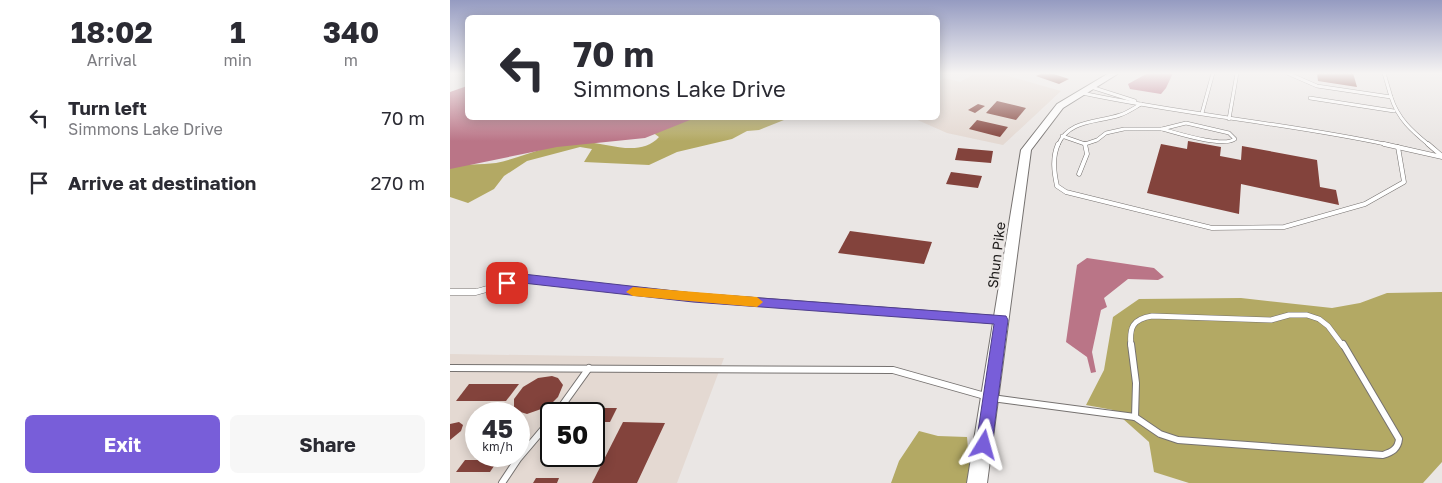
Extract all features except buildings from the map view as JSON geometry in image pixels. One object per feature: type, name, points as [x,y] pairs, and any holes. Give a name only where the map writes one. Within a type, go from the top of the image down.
[{"type":"main road","name":"Shun Pike","points":[[977,483],[1026,150],[1051,114],[1077,96]]},
{"type":"street","points":[[450,292],[476,292],[523,279],[693,298],[1002,320]]},
{"type":"lane","points":[[1108,96],[1141,104],[1229,119],[1343,135],[1442,156]]},
{"type":"lane","points":[[1108,96],[1141,104]]},
{"type":"lane","points":[[1202,113],[1207,96]]},
{"type":"lane","points":[[1229,119],[1233,96]]},
{"type":"lane","points":[[1381,96],[1391,97],[1394,112],[1416,136],[1442,156]]},
{"type":"lane","points":[[1310,98],[1394,112]]},
{"type":"lane","points":[[1141,104],[1116,117],[1073,126],[1062,136],[1053,156],[1057,186],[1066,192],[1212,228],[1284,227],[1365,204],[1404,182],[1398,147]]},
{"type":"lane","points":[[1062,136],[1086,144],[1097,140],[1106,133],[1124,129],[1162,129],[1218,142],[1231,142],[1235,139],[1229,132],[1186,123],[1162,129]]},
{"type":"lane","points":[[1079,174],[1087,154],[1086,144]]},
{"type":"lane","points":[[450,368],[893,370],[990,398],[1135,418],[1160,434],[1178,440],[1383,455],[1393,452],[1398,447],[1399,439],[1336,332],[1318,318],[1305,315],[1289,314],[1271,320],[1152,316],[1140,318],[1132,325],[1130,334],[1136,383],[1135,418]]},
{"type":"lane","points":[[565,402],[589,368]]},
{"type":"lane","points":[[502,483],[518,459],[540,433]]},
{"type":"shaded area","points":[[450,96],[465,96],[465,120],[690,120],[645,138],[557,147],[450,169]]},
{"type":"shaded area","points":[[940,96],[1056,96],[1003,145],[947,133],[918,120],[940,120]]},
{"type":"shaded area","points":[[685,120],[784,120],[759,130],[747,131],[732,139],[677,152],[649,165],[584,162],[592,149],[580,147],[527,161],[504,176],[494,189],[468,203],[450,197],[450,165],[496,163],[574,142],[624,148],[643,147],[659,137],[652,132]]},
{"type":"shaded area","points":[[1087,258],[1154,268],[1164,277],[1158,280],[1128,279],[1104,298],[1107,307],[1101,310],[1092,352],[1096,372],[1091,373],[1087,357],[1066,342],[1077,265]]},
{"type":"shaded area","points":[[1442,292],[1442,462],[1423,483],[1189,483],[1154,472],[1149,442],[1113,410],[1086,405],[1104,370],[1113,317],[1139,299],[1241,298],[1332,308],[1360,303],[1387,293]]},
{"type":"shaded area","points":[[450,354],[724,358],[677,483],[450,483]]},
{"type":"shaded area","points":[[919,431],[938,436],[967,437],[971,483],[891,483],[899,461]]},
{"type":"slow traffic","points":[[633,292],[757,302]]},
{"type":"route","points":[[507,283],[523,279],[693,298],[1002,320],[984,445]]}]
